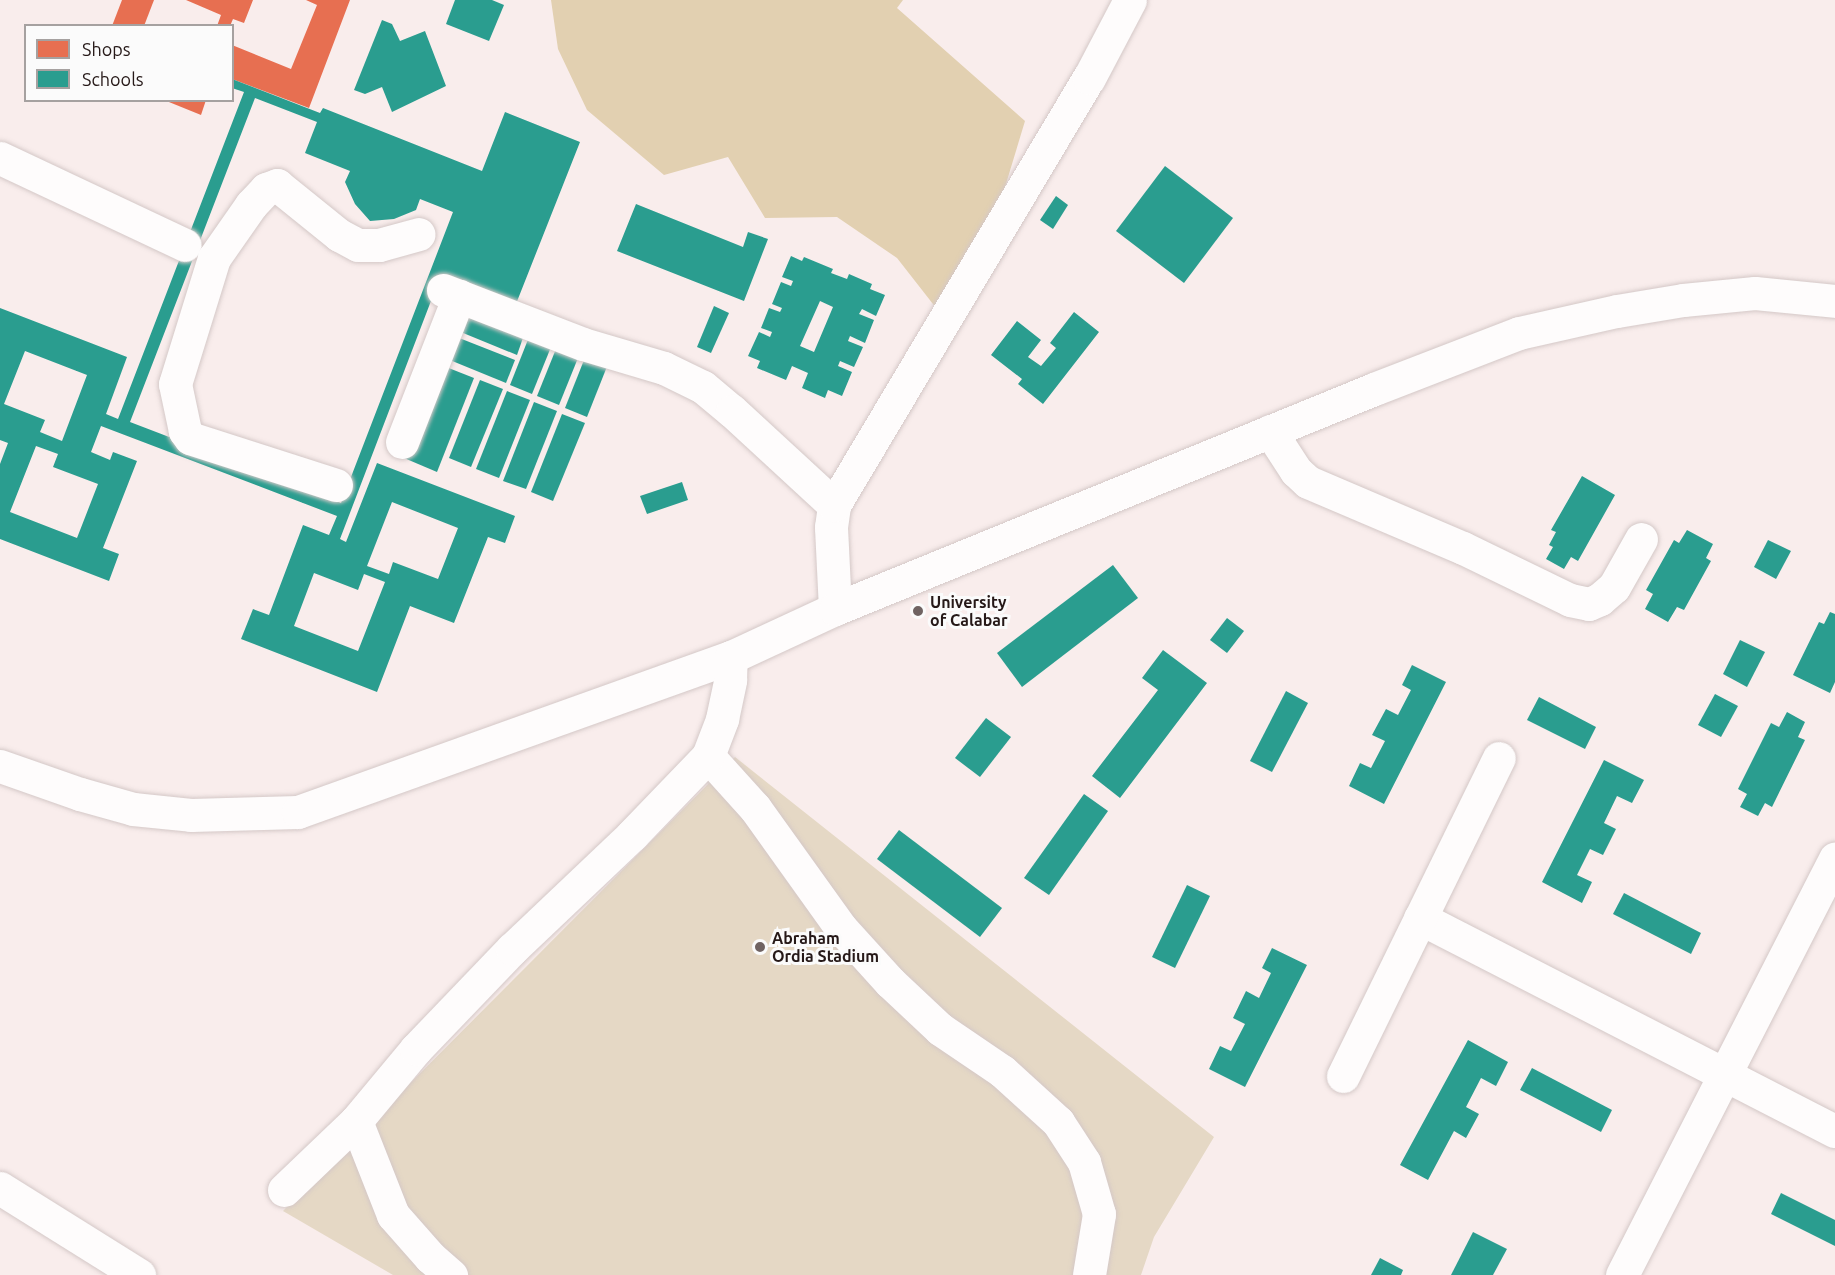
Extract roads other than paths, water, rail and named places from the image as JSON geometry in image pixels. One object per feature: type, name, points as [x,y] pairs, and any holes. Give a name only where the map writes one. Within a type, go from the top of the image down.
[{"type":"street","points":[[835,609],[831,527],[834,505],[1089,78],[1130,0]]},
{"type":"street","points":[[0,158],[198,251]]},
{"type":"street","points":[[336,485],[190,438],[185,431],[175,384],[198,251],[266,189],[278,185],[339,235],[358,245],[379,245],[419,234]]},
{"type":"street","points":[[402,441],[451,293],[583,344],[664,368],[702,387],[732,411],[834,505]]},
{"type":"street","points":[[0,766],[80,794],[133,809],[191,815],[265,815],[298,812],[731,657],[835,609],[1270,431],[1530,331],[1617,311],[1683,300],[1755,293],[1835,301]]},
{"type":"street","points":[[1270,431],[1296,471],[1308,482],[1463,548],[1570,600],[1589,604],[1600,599],[1619,580],[1641,539]]},
{"type":"street","points":[[284,1190],[356,1121],[416,1049],[512,949],[632,835],[708,756],[722,719],[730,680],[731,657]]},
{"type":"street","points":[[708,756],[755,808],[841,927],[890,982],[940,1029],[1002,1071],[1058,1122],[1083,1162],[1100,1214],[1089,1275]]},
{"type":"street","points":[[1343,1076],[1499,758]]},
{"type":"street","points":[[1622,1275],[1835,858]]},
{"type":"street","points":[[1420,918],[1835,1131]]},
{"type":"street","points":[[356,1121],[393,1215],[451,1275]]},
{"type":"street","points":[[0,1188],[139,1275]]},
{"type":"place","name":"University of Calabar","points":[[918,611]]},
{"type":"place","name":"Abraham Ordia Stadium","points":[[760,947]]}]
